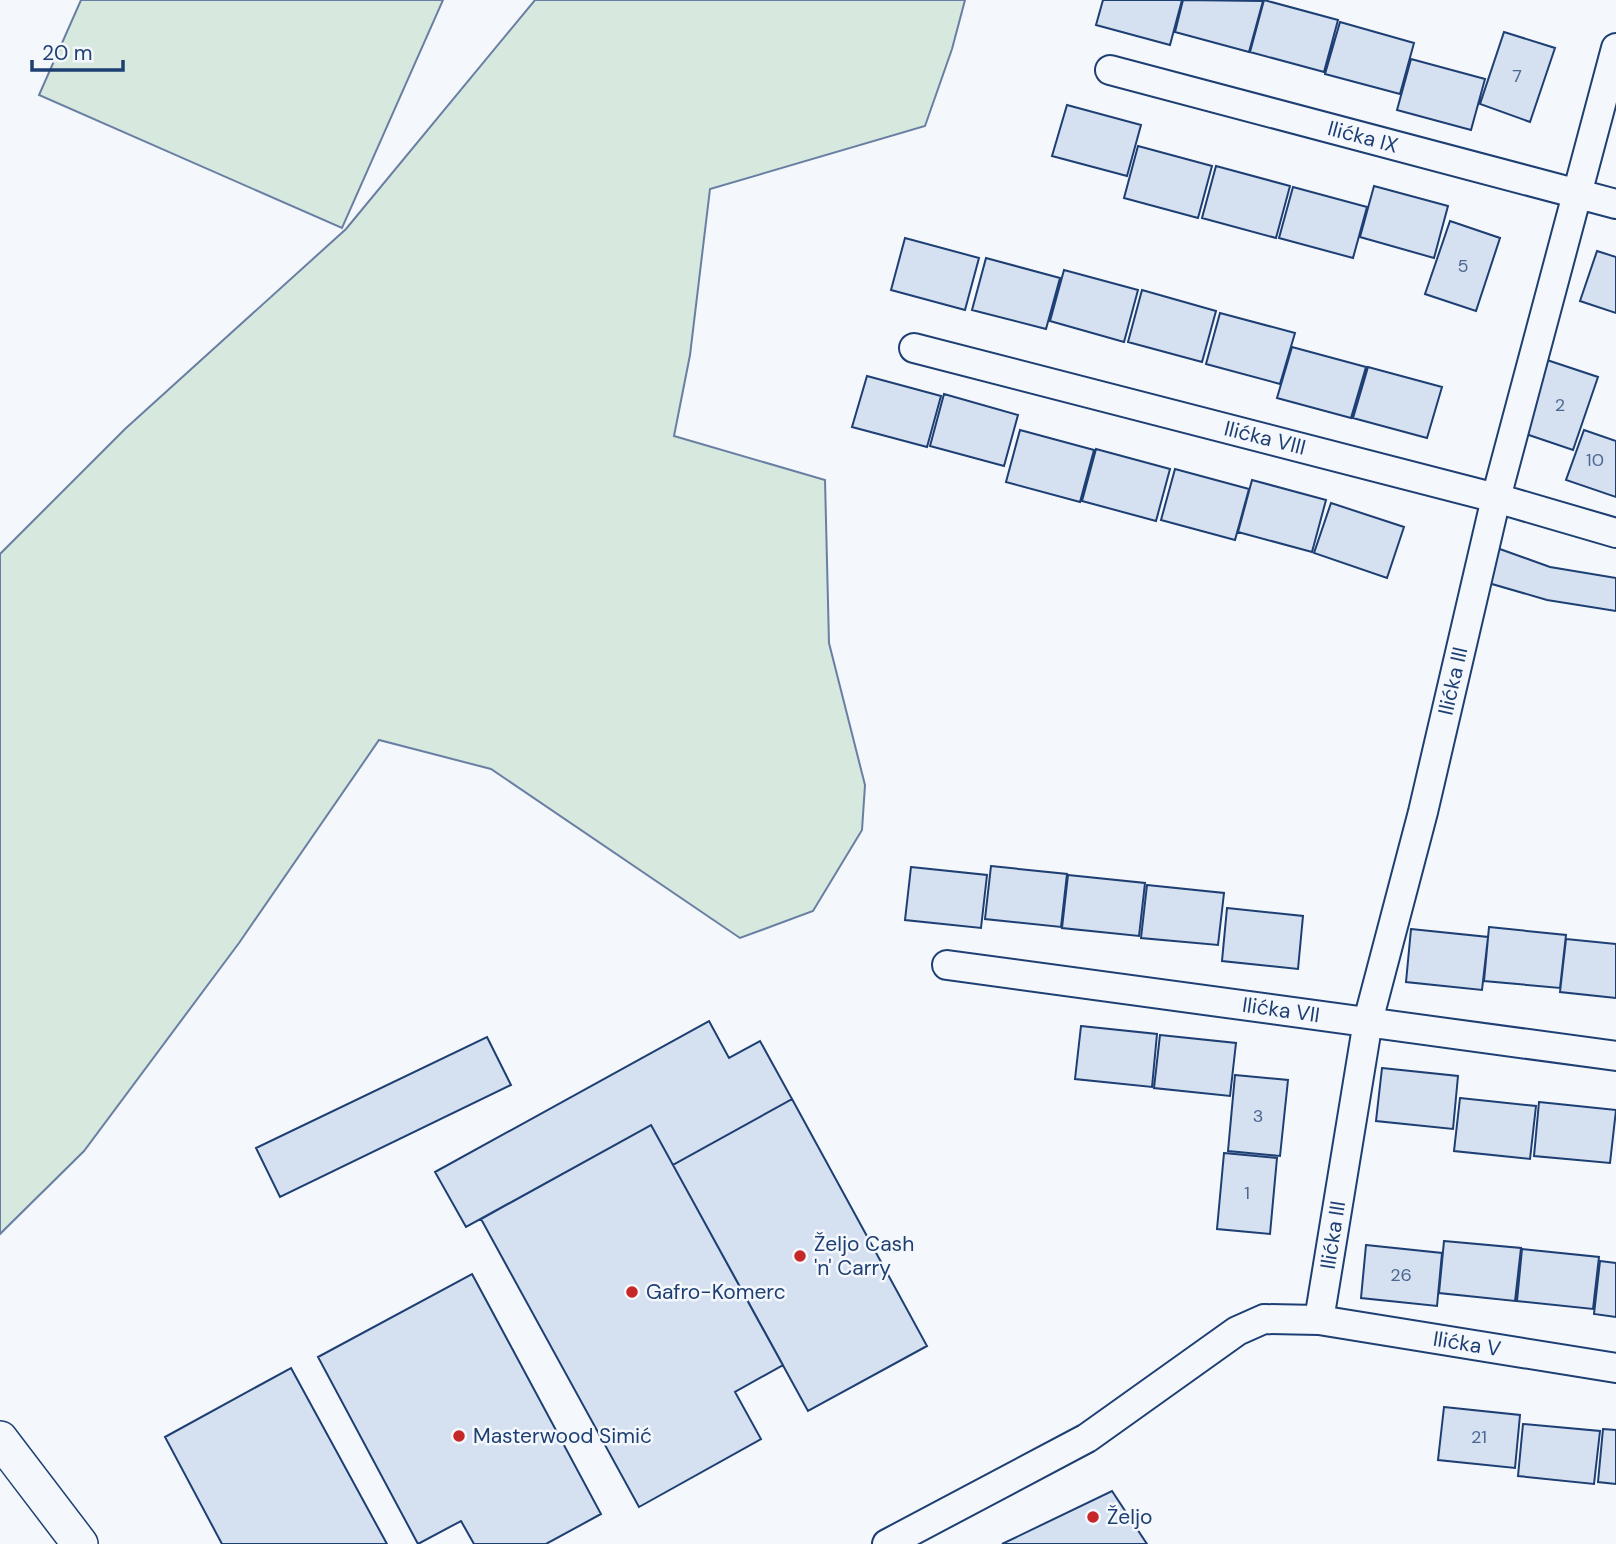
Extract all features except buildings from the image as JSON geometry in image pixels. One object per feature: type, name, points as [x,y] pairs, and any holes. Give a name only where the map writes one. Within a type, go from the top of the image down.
[{"type":"street","name":"Ilićka III","points":[[1319,1320],[1368,1021],[1423,812],[1496,498],[1616,48]]},
{"type":"street","name":"Ilićka IX","points":[[1110,70],[1616,204]]},
{"type":"street","name":"Ilićka VIII","points":[[914,348],[1496,498],[1616,533]]},
{"type":"street","name":"Ilićka VII","points":[[947,965],[1616,1056]]},
{"type":"street","name":"Ilićka V","points":[[887,1544],[1087,1438],[1252,1323],[1281,1318],[1319,1320],[1616,1368]]},
{"type":"street","points":[[0,1439],[80,1544]]},
{"type":"shaded area","points":[[81,0],[443,0],[342,228],[39,95]]},
{"type":"shaded area","points":[[535,0],[965,0],[952,49],[925,126],[710,189],[690,355],[674,436],[825,480],[829,643],[865,785],[862,830],[813,911],[740,938],[491,769],[379,740],[239,943],[84,1151],[0,1234],[0,554],[125,429],[346,229]]},
{"type":"place","name":"Željo Cash 'n' Carry","points":[[800,1256]]},
{"type":"place","name":"Gafro-Komerc","points":[[632,1292]]},
{"type":"place","name":"Masterwood Simić","points":[[459,1436]]},
{"type":"place","name":"Željo","points":[[1093,1517]]}]
